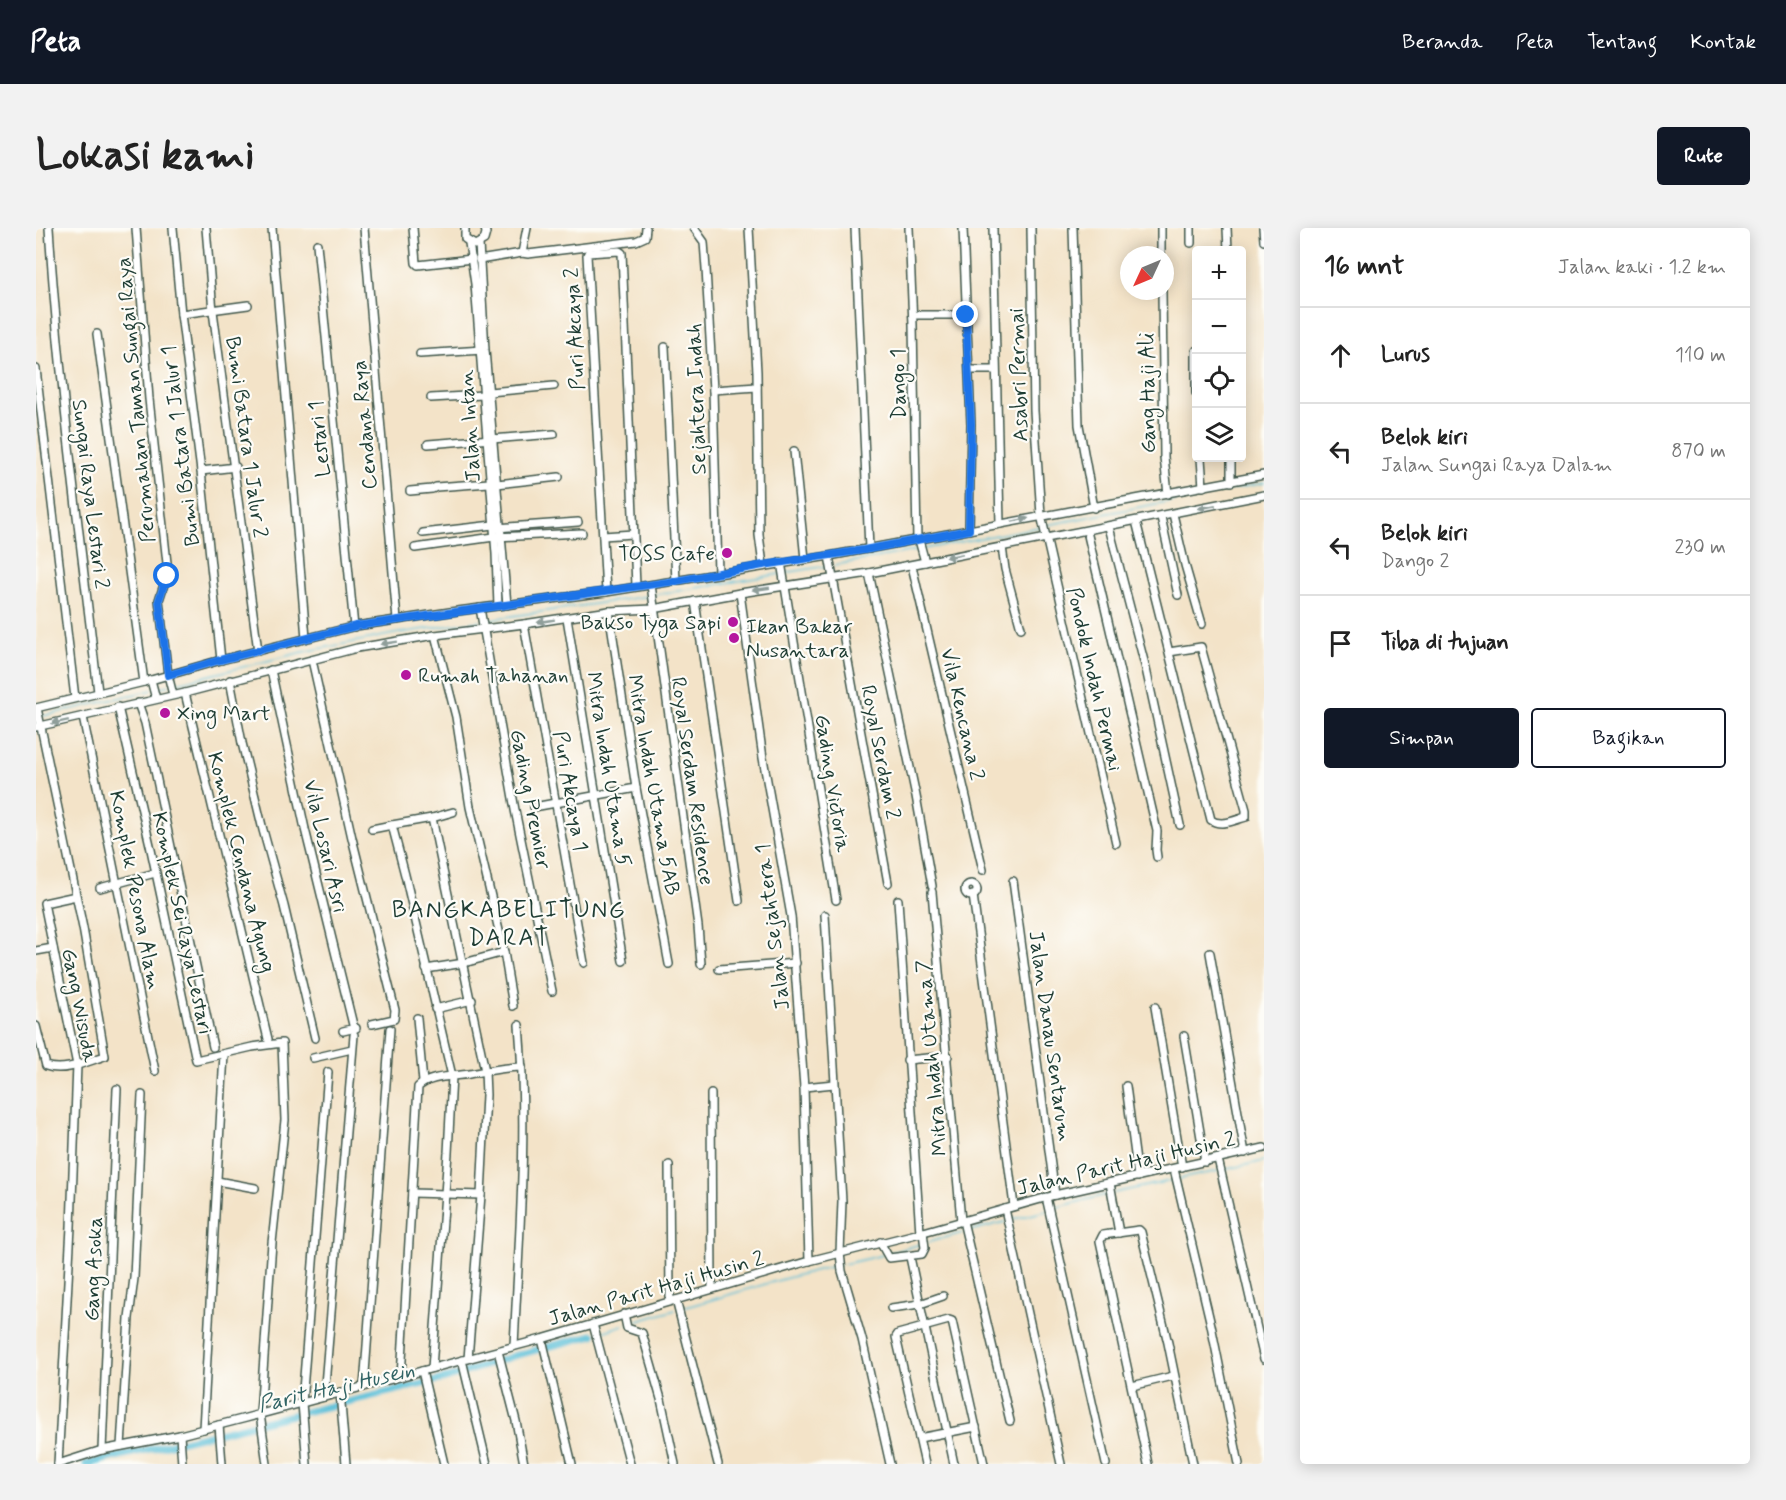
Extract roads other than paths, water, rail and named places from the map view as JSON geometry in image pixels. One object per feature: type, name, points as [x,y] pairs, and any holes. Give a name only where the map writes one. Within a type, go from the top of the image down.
[{"type":"street","name":"Sungai Raya Lestari 2","points":[[49,228],[63,406],[99,692]]},
{"type":"street","name":"Perumahan Taman Sungai Raya","points":[[136,228],[147,376],[168,572],[159,600],[168,677],[172,692]]},
{"type":"street","name":"Bumi Batara 1 Jalur 1","points":[[173,228],[220,660]]},
{"type":"street","name":"Bumi Batara 1 Jalur 2","points":[[206,228],[213,311],[236,467],[258,651]]},
{"type":"street","points":[[272,228],[306,638]]},
{"type":"street","name":"Cendana Raya","points":[[364,228],[397,620]]},
{"type":"street","points":[[413,228],[418,265],[522,253],[536,254],[636,241],[645,237],[646,228]]},
{"type":"street","points":[[465,228],[464,236],[470,243],[476,260]]},
{"type":"street","points":[[484,228],[486,237],[479,244],[476,260],[495,527],[507,605]]},
{"type":"street","points":[[522,253],[527,228]]},
{"type":"street","name":"Sejahtera Indah","points":[[694,228],[704,242],[713,390],[718,573]]},
{"type":"street","points":[[749,228],[757,387],[759,535],[763,565]]},
{"type":"street","points":[[855,228],[869,549]]},
{"type":"street","name":"Dango 1","points":[[909,228],[919,541],[924,559]]},
{"type":"street","points":[[963,228],[971,424],[969,530]]},
{"type":"street","points":[[993,228],[1000,524]]},
{"type":"street","name":"Asabri Permai","points":[[1031,228],[1034,411],[1042,518]]},
{"type":"street","points":[[1073,228],[1079,425],[1094,508]]},
{"type":"street","points":[[1161,228],[1161,246]]},
{"type":"street","points":[[1191,228],[1191,243]]},
{"type":"street","points":[[1227,228],[1228,246]]},
{"type":"street","points":[[1263,228],[1264,241]]},
{"type":"street","points":[[470,243],[479,244]]},
{"type":"street","name":"Lestari 1","points":[[317,246],[354,627]]},
{"type":"street","name":"Puri Akcaya 2","points":[[606,592],[586,255],[588,253],[622,252],[636,586]]},
{"type":"street","name":"Gang Haji Ali","points":[[1161,300],[1163,439],[1168,494]]},
{"type":"street","points":[[181,314],[248,305]]},
{"type":"street","points":[[913,315],[966,315]]},
{"type":"street","points":[[97,334],[149,682],[155,697]]},
{"type":"street","points":[[665,347],[676,581]]},
{"type":"street","points":[[420,354],[482,350]]},
{"type":"street","points":[[36,369],[75,698]]},
{"type":"street","points":[[969,370],[995,370]]},
{"type":"street","points":[[431,398],[554,386]]},
{"type":"street","points":[[713,390],[757,387]]},
{"type":"street","points":[[428,444],[554,434]]},
{"type":"street","points":[[794,451],[805,559]]},
{"type":"street","points":[[1201,462],[1203,487]]},
{"type":"street","points":[[1231,462],[1231,482]]},
{"type":"street","points":[[201,471],[236,467]]},
{"type":"street","points":[[36,1026],[46,1066],[61,1068],[105,1056],[76,896],[38,726],[37,708],[149,682],[220,660],[354,627],[636,586],[651,587],[763,565],[829,558],[1264,475]]},
{"type":"street","points":[[410,491],[432,489],[436,486],[559,477]]},
{"type":"street","points":[[38,726],[84,717],[172,692],[185,693],[357,648],[435,635],[695,601],[912,566],[924,559],[1109,527],[1264,495]]},
{"type":"street","points":[[1173,514],[1202,624]]},
{"type":"street","points":[[1161,517],[1179,595]]},
{"type":"street","name":"Pondok Indah Permai","points":[[1042,518],[1116,843]]},
{"type":"street","points":[[1136,521],[1169,652],[1213,822],[1221,824],[1246,817],[1201,647],[1169,652]]},
{"type":"street","points":[[423,533],[578,522]]},
{"type":"street","points":[[1109,527],[1146,669],[1180,825]]},
{"type":"street","points":[[1087,531],[1157,831],[1157,857]]},
{"type":"street","points":[[415,548],[498,537],[582,533]]},
{"type":"street","points":[[603,536],[633,534]]},
{"type":"street","points":[[498,537],[498,606]]},
{"type":"street","points":[[1002,547],[1005,568],[1021,628]]},
{"type":"street","name":"Royal Serdam 2","points":[[829,558],[888,883]]},
{"type":"street","name":"Gading Victoria","points":[[782,564],[836,900]]},
{"type":"street","name":"Vila Kencana 2","points":[[912,566],[983,870]]},
{"type":"street","name":"Mitra Indah Utama 7","points":[[869,573],[916,796],[932,889],[963,1223],[1010,1421]]},
{"type":"street","name":"Royal Serdam Residence","points":[[651,587],[698,926],[701,964]]},
{"type":"street","name":"Jalan Sejahtera 1","points":[[740,592],[764,758],[791,916],[796,963],[804,1088],[809,1260]]},
{"type":"street","points":[[695,601],[739,901]]},
{"type":"street","name":"Gading Premier","points":[[481,610],[515,810],[552,991]]},
{"type":"street","name":"Mitra Indah Utama 5AB","points":[[609,611],[636,788],[669,964]]},
{"type":"street","name":"Mitra Indah Utama 5","points":[[567,618],[623,961]]},
{"type":"street","name":"Puri Akcaya 1","points":[[524,624],[584,963]]},
{"type":"street","points":[[435,635],[456,717],[470,807],[504,952],[513,1006]]},
{"type":"street","points":[[312,660],[394,1010],[394,1019],[372,1024]]},
{"type":"street","name":"Vila Losari Asri","points":[[271,670],[305,829],[356,1030]]},
{"type":"street","points":[[230,680],[242,743],[315,1038]]},
{"type":"street","name":"Komplek Cendana Agung","points":[[185,693],[268,1039]]},
{"type":"street","points":[[138,703],[145,723],[213,1047]]},
{"type":"street","name":"Komplek Sei Raya Lestari","points":[[118,707],[196,1060],[252,1047],[282,1043],[285,1120],[272,1243],[262,1420]]},
{"type":"street","name":"Komplek Pesona Alam","points":[[84,717],[156,1071]]},
{"type":"street","points":[[534,807],[636,788]]},
{"type":"street","points":[[372,829],[453,812]]},
{"type":"street","points":[[432,818],[472,1000],[485,1071],[481,1195],[465,1359],[466,1373],[487,1464]]},
{"type":"street","points":[[392,825],[452,1076],[432,1368]]},
{"type":"street","points":[[100,888],[155,873]]},
{"type":"street","name":"Jalan Danau Sentarum","points":[[1013,881],[1055,1195]]},
{"type":"street","points":[[973,895],[1014,1206]]},
{"type":"street","points":[[36,904],[76,896]]},
{"type":"street","points":[[880,1242],[889,1258],[922,1254],[926,1248],[922,1235],[907,1060],[898,900]]},
{"type":"street","name":"Gang Wisuda","points":[[44,903],[77,1065],[58,1464]]},
{"type":"street","points":[[825,915],[842,1201],[842,1271],[862,1339],[890,1464]]},
{"type":"street","points":[[36,951],[53,948]]},
{"type":"street","points":[[426,969],[464,963],[504,952]]},
{"type":"street","points":[[1210,953],[1245,1152]]},
{"type":"street","points":[[719,969],[796,963]]},
{"type":"street","points":[[435,1009],[472,1000]]},
{"type":"street","points":[[1155,1007],[1177,1174],[1239,1464]]},
{"type":"street","points":[[417,1018],[423,1082]]},
{"type":"street","points":[[514,1346],[521,1180],[522,1067],[519,1025]]},
{"type":"street","points":[[364,1387],[390,1029]]},
{"type":"street","points":[[324,1397],[352,1049],[356,1030],[343,1031]]},
{"type":"street","points":[[1184,1036],[1204,1162]]},
{"type":"street","points":[[313,1058],[352,1049]]},
{"type":"street","points":[[203,1429],[224,1054]]},
{"type":"street","points":[[907,1060],[948,1056]]},
{"type":"street","points":[[401,1377],[418,1087],[423,1082],[452,1076],[522,1067]]},
{"type":"street","points":[[307,1464],[303,1410],[328,1072]]},
{"type":"street","points":[[804,1088],[834,1084]]},
{"type":"street","points":[[1126,1086],[1138,1177]]},
{"type":"street","name":"Gang Asoka","points":[[102,1450],[117,1089]]},
{"type":"street","points":[[711,1094],[712,1289]]},
{"type":"street","points":[[121,1446],[134,1278],[142,1095]]},
{"type":"street","name":"Jalan Parit Haji Husin 2","points":[[58,1464],[102,1450],[180,1440],[203,1429],[219,1429],[303,1410],[324,1397],[341,1399],[364,1387],[465,1359],[499,1354],[514,1346],[594,1327],[809,1260],[841,1257],[880,1242],[922,1235],[963,1223],[1006,1215],[1014,1206],[1046,1197],[1110,1185],[1138,1177],[1177,1174],[1204,1162],[1220,1166],[1245,1152],[1264,1148]]},
{"type":"street","points":[[669,1165],[675,1302],[718,1464]]},
{"type":"street","points":[[1220,1166],[1264,1359]]},
{"type":"street","points":[[217,1182],[255,1188]]},
{"type":"street","points":[[1110,1185],[1119,1233]]},
{"type":"street","points":[[412,1193],[481,1195]]},
{"type":"street","points":[[1046,1197],[1106,1464]]},
{"type":"street","points":[[1006,1215],[1061,1464]]},
{"type":"street","points":[[1148,1464],[1100,1241],[1103,1235],[1138,1230],[1141,1232],[1168,1343],[1193,1464]]},
{"type":"street","points":[[909,1257],[954,1464]]},
{"type":"street","points":[[891,1308],[920,1304],[943,1296]]},
{"type":"street","points":[[624,1316],[627,1328],[642,1334],[661,1399],[675,1464]]},
{"type":"street","points":[[925,1464],[896,1337],[898,1334],[949,1320],[952,1321],[984,1464]]},
{"type":"street","points":[[594,1327],[630,1464]]},
{"type":"street","points":[[542,1339],[572,1464]]},
{"type":"street","points":[[499,1354],[516,1420],[524,1464]]},
{"type":"street","points":[[422,1371],[444,1464]]},
{"type":"street","points":[[1132,1386],[1173,1376]]},
{"type":"street","points":[[341,1399],[346,1464]]},
{"type":"street","points":[[262,1420],[267,1464]]},
{"type":"street","points":[[920,1438],[976,1427]]},
{"type":"street","points":[[219,1429],[222,1464]]},
{"type":"street","points":[[180,1440],[182,1464]]},
{"type":"waterway","points":[[1047,525],[1264,483]]},
{"type":"waterway","points":[[923,549],[1039,527]]},
{"type":"waterway","points":[[835,565],[919,550]]},
{"type":"waterway","points":[[784,573],[827,566]]},
{"type":"waterway","points":[[654,595],[780,574]]},
{"type":"waterway","points":[[485,620],[649,596]]},
{"type":"waterway","points":[[174,684],[303,652],[399,633],[480,621]]},
{"type":"waterway","points":[[156,689],[169,685]]},
{"type":"waterway","points":[[43,716],[152,690]]},
{"type":"waterway","points":[[1223,1170],[1264,1161]]},
{"type":"waterway","points":[[1179,1179],[1218,1171]]},
{"type":"waterway","points":[[1114,1193],[1174,1180]]},
{"type":"waterway","points":[[1050,1209],[1109,1194]]},
{"type":"waterway","points":[[1010,1220],[1046,1211]]},
{"type":"waterway","points":[[969,1231],[1005,1222]]},
{"type":"waterway","points":[[929,1242],[962,1233]]},
{"type":"waterway","points":[[888,1253],[921,1244]]},
{"type":"waterway","points":[[844,1264],[883,1255]]},
{"type":"waterway","points":[[682,1308],[840,1265]]},
{"type":"waterway","points":[[628,1324],[675,1310]]},
{"type":"waterway","points":[[599,1333],[623,1325]]},
{"type":"waterway","name":"Parit Haji Husein","points":[[86,1464],[448,1378],[513,1356],[593,1335]]},
{"type":"place","name":"TOSS Cafe","points":[[727,553]]},
{"type":"place","name":"Bakso Tyga Sapi","points":[[733,622]]},
{"type":"place","name":"Ikan Bakar Nusantara","points":[[734,638]]},
{"type":"place","name":"Rumah Tahanan","points":[[406,675]]},
{"type":"place","name":"Xing Mart","points":[[165,713]]},
{"type":"district","name":"BANGKABELITUNG DARAT","points":[[509,923]]}]
